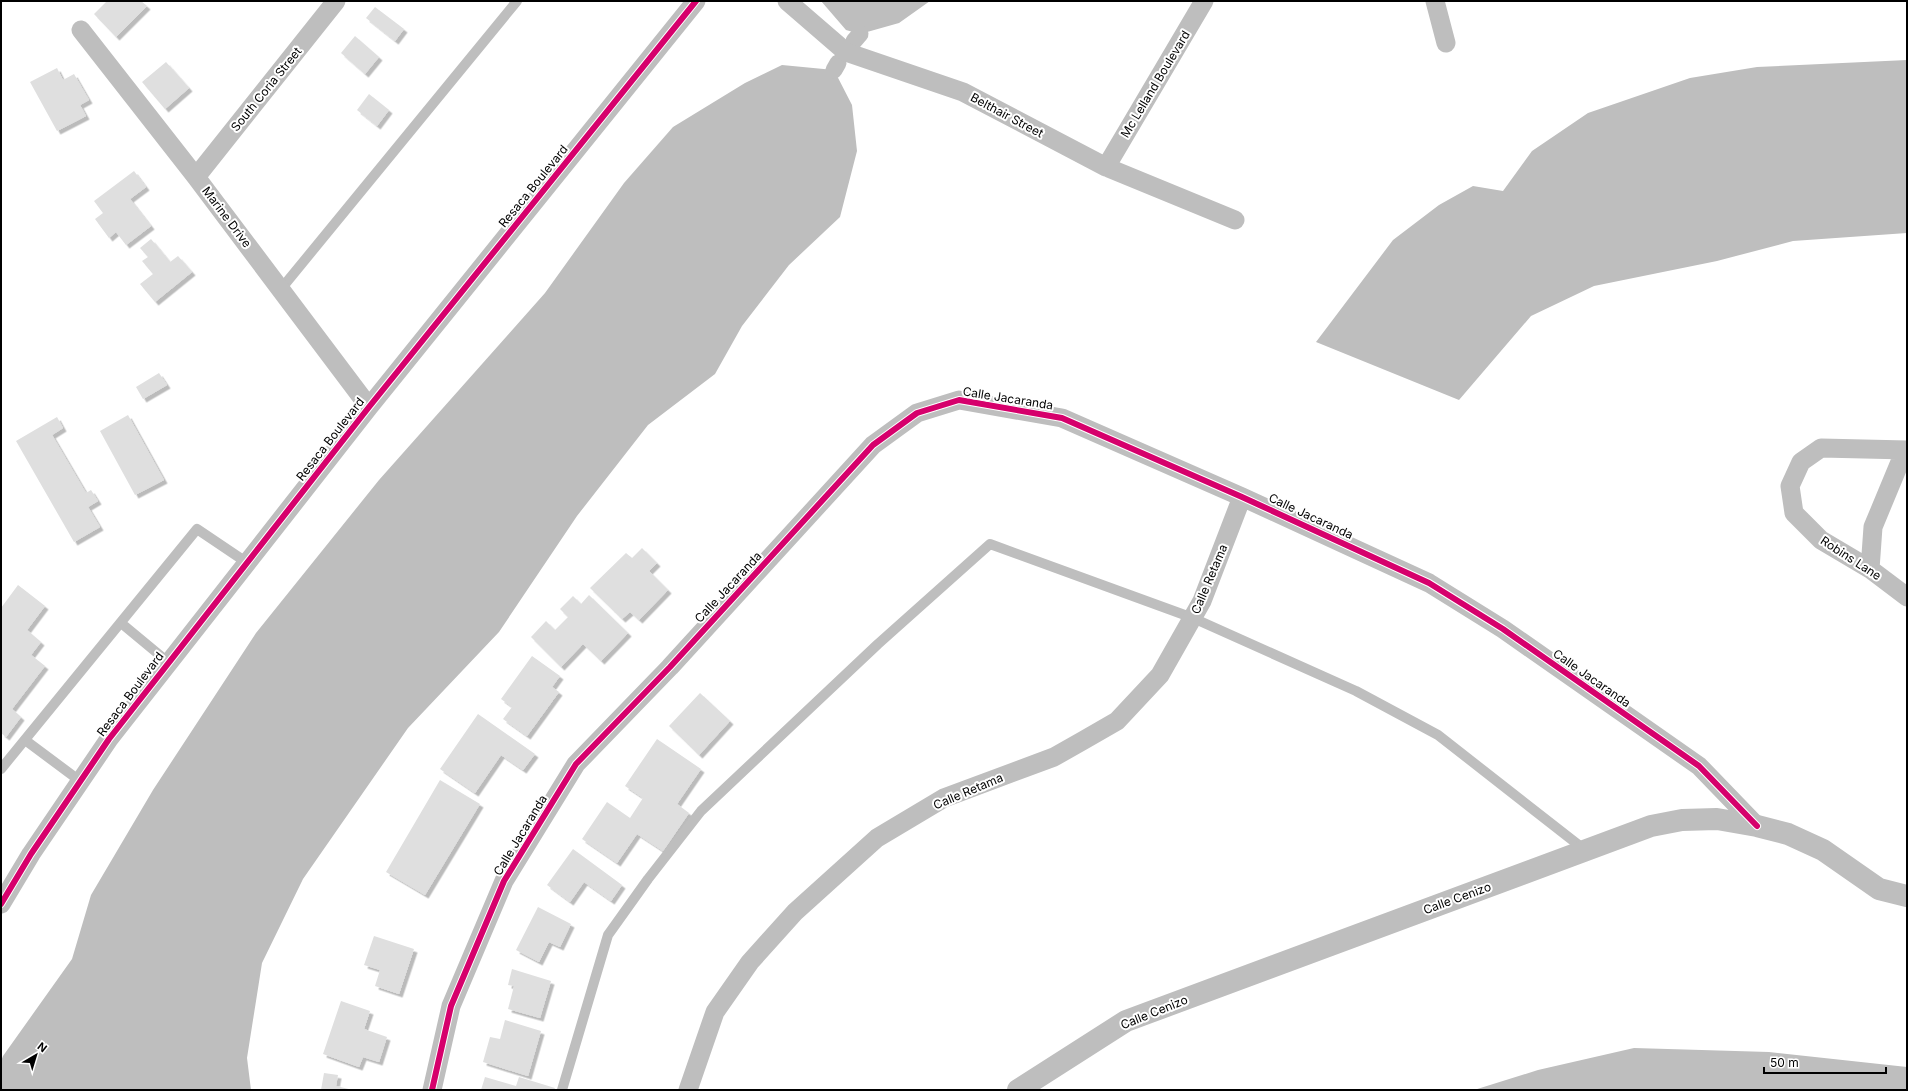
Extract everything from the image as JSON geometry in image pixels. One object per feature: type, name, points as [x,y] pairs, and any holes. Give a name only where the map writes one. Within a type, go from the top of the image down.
[{"type":"street","name":"South Coria Street","points":[[196,177],[336,1]]},
{"type":"street","name":"Resaca Boulevard","points":[[1,904],[31,854],[80,781],[109,739],[168,662],[369,407],[696,1]]},
{"type":"street","name":"Belthair Street","points":[[787,1],[846,52],[963,92],[1106,167],[1235,220]]},
{"type":"street","name":"Mc Lelland Boulevard","points":[[1106,167],[1204,1]]},
{"type":"street","points":[[1435,1],[1446,43]]},
{"type":"street","name":"Marine Drive","points":[[81,30],[196,177],[369,407]]},
{"type":"street","name":"Calle Jacaranda","points":[[432,1090],[451,1006],[504,881],[576,764],[675,661],[874,445],[917,413],[959,400],[1062,418],[1242,497],[1429,583],[1503,629],[1699,766],[1757,826]]},
{"type":"street","name":"Robins Lane","points":[[1906,450],[1821,448],[1801,462],[1790,486],[1794,513],[1821,540],[1870,569],[1907,597]]},
{"type":"street","points":[[1870,569],[1872,527],[1906,450]]},
{"type":"street","name":"Calle Retama","points":[[688,1090],[715,1012],[750,962],[795,912],[877,838],[944,798],[1054,757],[1117,721],[1160,675],[1202,601],[1242,497]]},
{"type":"street","name":"Calle Cenizo","points":[[1018,1090],[1126,1021],[1651,826],[1682,820],[1717,819],[1757,826],[1788,834],[1823,850],[1878,889],[1907,896]]},
{"type":"lane","points":[[280,288],[517,1]]},
{"type":"lane","points":[[1,769],[197,529],[246,562]]},
{"type":"lane","points":[[562,1090],[608,936],[648,879],[701,811],[878,644],[990,544],[1193,618],[1356,691],[1438,735],[1585,850]]},
{"type":"lane","points":[[121,623],[168,662]]},
{"type":"lane","points":[[25,740],[80,781]]},
{"type":"shaded area","points":[[821,1],[930,1],[899,23],[860,34],[846,30]]},
{"type":"shaded area","points":[[1907,60],[1907,233],[1793,241],[1717,261],[1594,286],[1531,316],[1459,400],[1316,342],[1393,240],[1439,205],[1473,186],[1503,191],[1532,151],[1588,113],[1690,78],[1757,67]]},
{"type":"shaded area","points":[[782,65],[834,70],[852,105],[857,151],[840,217],[789,265],[742,326],[715,374],[648,425],[577,516],[499,632],[408,728],[303,879],[262,963],[247,1058],[251,1090],[1,1090],[1,1061],[3,1056],[72,959],[91,895],[153,790],[256,633],[379,480],[545,293],[624,183],[673,127],[745,83]]},
{"type":"shaded area","points":[[1634,1048],[1769,1052],[1907,1067],[1907,1090],[1474,1090],[1538,1070]]},
{"type":"building","points":[[107,1],[141,1],[147,6],[116,37],[94,14]]},
{"type":"building","points":[[375,7],[404,29],[395,41],[366,18]]},
{"type":"building","points":[[355,36],[379,57],[365,74],[341,53]]},
{"type":"building","points":[[166,62],[189,88],[165,109],[142,82]]},
{"type":"building","points":[[57,68],[63,80],[74,74],[89,100],[80,105],[86,116],[57,131],[30,82]]},
{"type":"building","points":[[369,94],[389,110],[377,126],[357,110]]},
{"type":"building","points":[[134,171],[146,187],[130,199],[151,226],[126,245],[116,232],[109,238],[95,219],[103,213],[94,201]]},
{"type":"building","points":[[151,239],[170,262],[178,256],[192,272],[155,302],[140,284],[153,274],[142,261],[148,257],[140,248]]},
{"type":"building","points":[[159,373],[167,385],[143,399],[136,387]]},
{"type":"building","points":[[128,415],[164,480],[135,495],[100,431]]},
{"type":"building","points":[[57,417],[63,428],[52,435],[86,493],[91,490],[98,501],[88,507],[100,527],[74,542],[16,441]]},
{"type":"building","points":[[642,548],[657,563],[649,571],[668,590],[639,620],[630,612],[622,619],[590,588],[626,553],[632,558]]},
{"type":"building","points":[[18,585],[45,606],[27,630],[41,642],[31,655],[45,666],[12,709],[21,717],[6,737],[1,733],[1,608]]},
{"type":"building","points":[[589,595],[628,633],[601,661],[583,644],[561,667],[531,637],[546,621],[555,630],[568,617],[560,609],[573,596],[581,604]]},
{"type":"building","points":[[532,656],[560,676],[552,687],[559,692],[527,736],[503,719],[512,707],[501,699]]},
{"type":"building","points":[[700,693],[730,721],[699,755],[669,726]]},
{"type":"building","points":[[478,714],[535,754],[523,770],[501,755],[475,793],[440,769]]},
{"type":"building","points":[[657,739],[701,769],[677,804],[689,813],[663,851],[637,834],[617,863],[582,839],[607,802],[630,818],[643,798],[625,786]]},
{"type":"building","points":[[440,780],[480,804],[425,895],[386,872]]},
{"type":"building","points":[[573,849],[622,885],[611,901],[584,882],[570,902],[547,885]]},
{"type":"building","points":[[538,907],[571,924],[560,947],[549,942],[539,962],[516,950]]},
{"type":"building","points":[[374,936],[414,949],[399,994],[375,986],[380,970],[364,965]]},
{"type":"building","points":[[512,969],[551,981],[540,1018],[508,1009],[514,986],[508,985]]},
{"type":"building","points":[[341,1001],[370,1011],[364,1029],[387,1037],[379,1062],[363,1057],[359,1067],[323,1054]]},
{"type":"building","points":[[505,1020],[541,1031],[528,1076],[483,1062],[490,1037],[500,1039]]},
{"type":"building","points":[[324,1073],[338,1075],[336,1086],[353,1090],[321,1090]]},
{"type":"building","points":[[485,1077],[516,1086],[519,1077],[555,1088],[554,1090],[481,1090]]},
{"type":"waterway","points":[[854,41],[860,34]]},
{"type":"waterway","points":[[834,70],[838,63]]},
{"type":"cycle path","points":[[1,904],[31,854],[109,739],[369,407],[696,1]]},
{"type":"cycle path","points":[[432,1090],[451,1006],[504,881],[576,764],[670,667],[873,445],[917,413],[959,400],[1062,418],[1242,497],[1429,583],[1503,629],[1699,766],[1757,826]]}]
